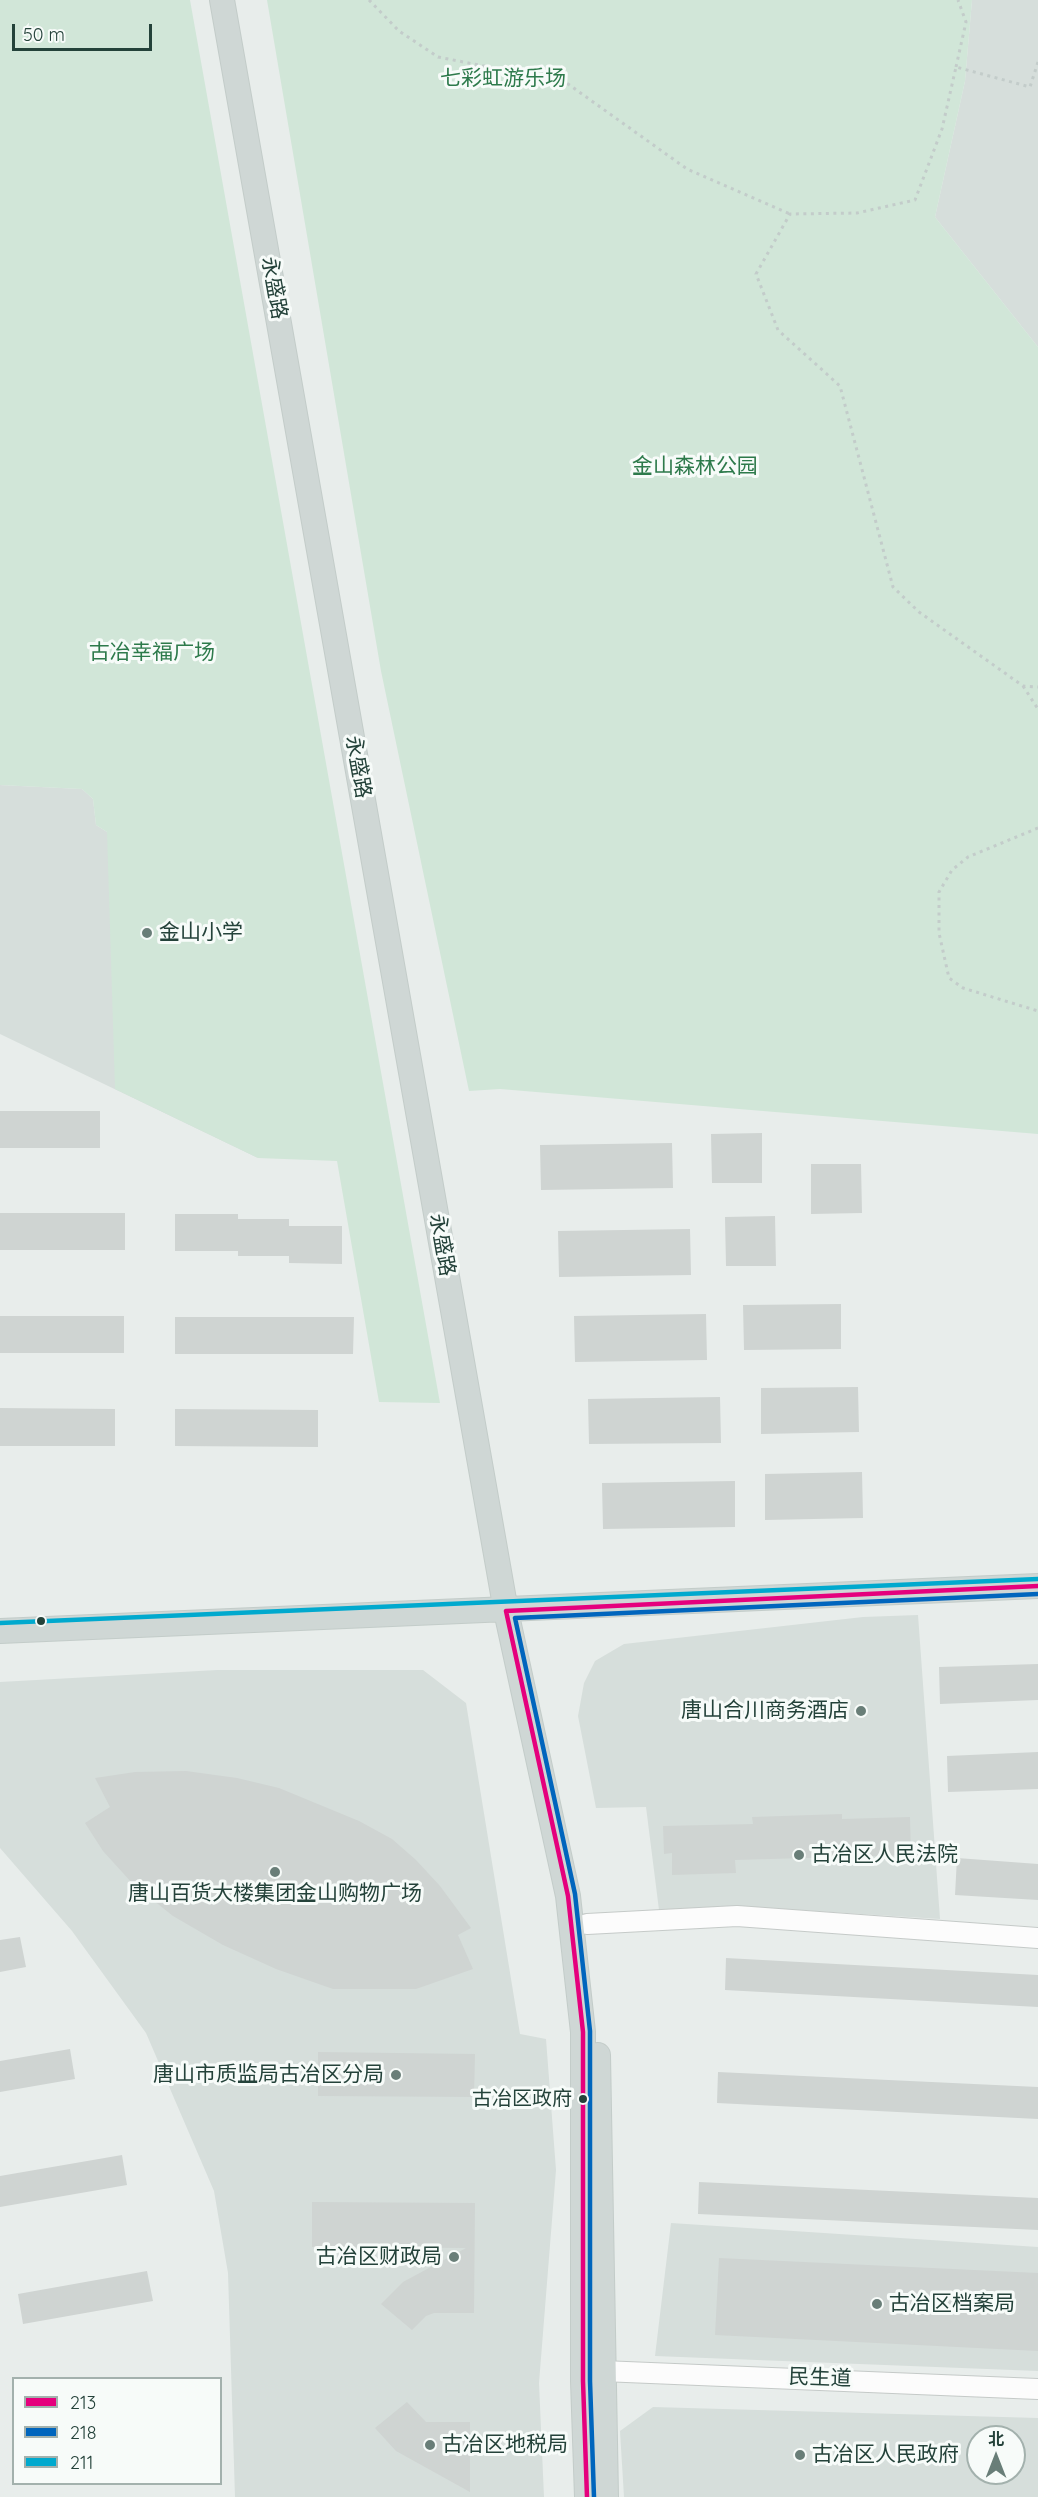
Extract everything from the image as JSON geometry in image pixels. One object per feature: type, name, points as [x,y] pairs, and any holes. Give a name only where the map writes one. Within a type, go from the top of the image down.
[{"type":"main road","name":"永盛路","points":[[222,0],[568,1896],[583,2032],[583,2381],[587,2497]]},
{"type":"main road","name":"永盛路","points":[[239,0],[514,1610],[583,1894],[598,2055],[606,2497]]},
{"type":"main road","points":[[0,1632],[1038,1586]]},
{"type":"street","points":[[587,1924],[737,1916],[1038,1938]]},
{"type":"street","name":"民生道","points":[[602,2371],[1038,2389]]},
{"type":"path","points":[[369,0],[399,31],[438,57],[494,68],[547,69],[687,169],[790,214],[857,213],[915,200],[942,129],[966,22],[958,0]]},
{"type":"path","points":[[956,67],[1030,87],[1038,62]]},
{"type":"path","points":[[790,214],[756,274],[778,330],[840,386],[893,587],[919,612],[1023,686],[1038,709]]},
{"type":"path","points":[[1023,686],[1038,687]]},
{"type":"path","points":[[1038,828],[968,857],[952,870],[939,892],[939,933],[949,978],[963,988],[1038,1011]]},
{"type":"shaded area","points":[[972,0],[1038,0],[1038,347],[935,217],[965,81]]},
{"type":"shaded area","points":[[0,785],[82,789],[93,799],[96,825],[107,832],[258,1158],[0,1034]]},
{"type":"shaded area","points":[[918,1615],[940,1919],[736,1906],[659,1910],[646,1807],[596,1808],[578,1716],[584,1683],[595,1661],[624,1644],[863,1617]]},
{"type":"shaded area","points":[[217,1670],[423,1670],[466,1703],[520,2034],[546,2039],[556,2170],[539,2383],[544,2497],[235,2497],[228,2273],[214,2191],[146,2033],[72,1931],[0,1848],[0,1682]]},
{"type":"shaded area","points":[[671,2223],[1038,2247],[1038,2371],[655,2356]]},
{"type":"shaded area","name":"古冶区人民政府","points":[[653,2407],[1038,2418],[1038,2497],[624,2497],[620,2431]]},
{"type":"green space","name":"古冶幸福广场","points":[[0,0],[190,0],[440,1403],[379,1402],[337,1161],[258,1158],[115,1089],[107,832],[96,825],[93,799],[82,789],[0,785]]},
{"type":"green space","name":"金山森林公园","points":[[267,0],[972,0],[965,81],[935,217],[1038,347],[1038,1134],[500,1089],[469,1091],[381,671]]},
{"type":"building","points":[[0,1111],[100,1111],[100,1148],[0,1148]]},
{"type":"building","points":[[762,1133],[762,1183],[712,1183],[711,1134]]},
{"type":"building","points":[[672,1143],[673,1188],[541,1190],[540,1145]]},
{"type":"building","points":[[811,1164],[861,1164],[862,1213],[811,1214]]},
{"type":"building","points":[[0,1213],[125,1213],[125,1250],[0,1250]]},
{"type":"building","points":[[175,1214],[238,1214],[238,1219],[289,1219],[289,1226],[342,1226],[342,1264],[289,1263],[289,1256],[238,1256],[238,1251],[175,1251]]},
{"type":"building","points":[[775,1216],[776,1266],[726,1266],[725,1217]]},
{"type":"building","points":[[690,1229],[691,1275],[559,1277],[558,1231]]},
{"type":"building","points":[[841,1304],[841,1349],[744,1350],[743,1305]]},
{"type":"building","points":[[706,1314],[707,1360],[575,1362],[574,1316]]},
{"type":"building","points":[[0,1316],[124,1316],[124,1353],[0,1353]]},
{"type":"building","points":[[175,1317],[354,1317],[353,1354],[175,1354]]},
{"type":"building","points":[[858,1387],[859,1432],[761,1434],[761,1388]]},
{"type":"building","points":[[720,1397],[721,1443],[589,1444],[588,1399]]},
{"type":"building","points":[[0,1408],[115,1409],[115,1446],[0,1446]]},
{"type":"building","points":[[175,1409],[318,1410],[318,1447],[175,1446]]},
{"type":"building","points":[[862,1472],[863,1518],[765,1520],[765,1474]]},
{"type":"building","points":[[735,1481],[735,1527],[603,1529],[602,1483]]},
{"type":"building","points":[[1038,1664],[1038,1700],[940,1704],[939,1667]]},
{"type":"building","points":[[1038,1752],[1038,1789],[948,1792],[947,1756]]},
{"type":"building","name":"唐山百货大楼集团金山购物广场","points":[[186,1771],[237,1778],[279,1788],[359,1821],[392,1839],[440,1886],[471,1928],[458,1935],[473,1969],[416,1989],[333,1989],[276,1969],[223,1945],[173,1916],[133,1884],[103,1851],[85,1823],[110,1807],[95,1778],[135,1772]]},
{"type":"building","points":[[842,1814],[842,1819],[910,1817],[911,1855],[735,1860],[736,1873],[672,1875],[672,1853],[664,1854],[663,1826],[753,1824],[752,1817]]},
{"type":"building","points":[[957,1858],[1038,1864],[1038,1900],[955,1895]]},
{"type":"building","points":[[20,1937],[26,1967],[0,1972],[0,1940]]},
{"type":"building","points":[[726,1958],[1038,1975],[1038,2007],[725,1990]]},
{"type":"building","points":[[70,2049],[75,2079],[0,2092],[0,2061]]},
{"type":"building","name":"唐山市质监局古冶区分局","points":[[318,2052],[475,2054],[474,2097],[318,2096]]},
{"type":"building","points":[[718,2072],[1038,2087],[1038,2119],[717,2103]]},
{"type":"building","points":[[122,2155],[127,2185],[0,2207],[0,2176]]},
{"type":"building","points":[[699,2182],[1038,2198],[1038,2230],[698,2214]]},
{"type":"building","name":"古冶区财政局","points":[[312,2202],[475,2203],[474,2313],[434,2313],[426,2316],[412,2330],[381,2304],[403,2282],[466,2248],[312,2247]]},
{"type":"building","name":"古冶区档案局","points":[[719,2258],[1038,2273],[1038,2351],[715,2335]]},
{"type":"building","points":[[147,2271],[153,2301],[23,2324],[18,2294]]},
{"type":"building","name":"古冶区地税局","points":[[407,2402],[426,2422],[470,2422],[470,2492],[396,2451],[375,2428]]},
{"type":"transit line","name":"211","points":[[0,1623],[1038,1579]]},
{"type":"transit line","name":"213","points":[[587,2497],[583,2381],[583,2032],[568,1896],[506,1611],[1038,1586]]},
{"type":"transit line","name":"218","points":[[594,2497],[590,2381],[590,2031],[575,1894],[515,1618],[1038,1594]]},
{"type":"place","name":"金山小学","points":[[147,933]]},
{"type":"place","name":"唐山合川商务酒店","points":[[861,1711]]},
{"type":"place","name":"古冶区人民法院","points":[[799,1855]]},
{"type":"place","name":"唐山百货大楼集团金山购物广场","points":[[275,1872]]},
{"type":"place","name":"唐山市质监局古冶区分局","points":[[396,2075]]},
{"type":"place","name":"古冶区政府","points":[[583,2099]]},
{"type":"place","name":"古冶区财政局","points":[[454,2257]]},
{"type":"place","name":"古冶区档案局","points":[[877,2304]]},
{"type":"place","name":"古冶区地税局","points":[[430,2445]]},
{"type":"place","name":"古冶区人民政府","points":[[800,2455]]},
{"type":"park label","name":"七彩虹游乐场","points":[[503,79]]}]
